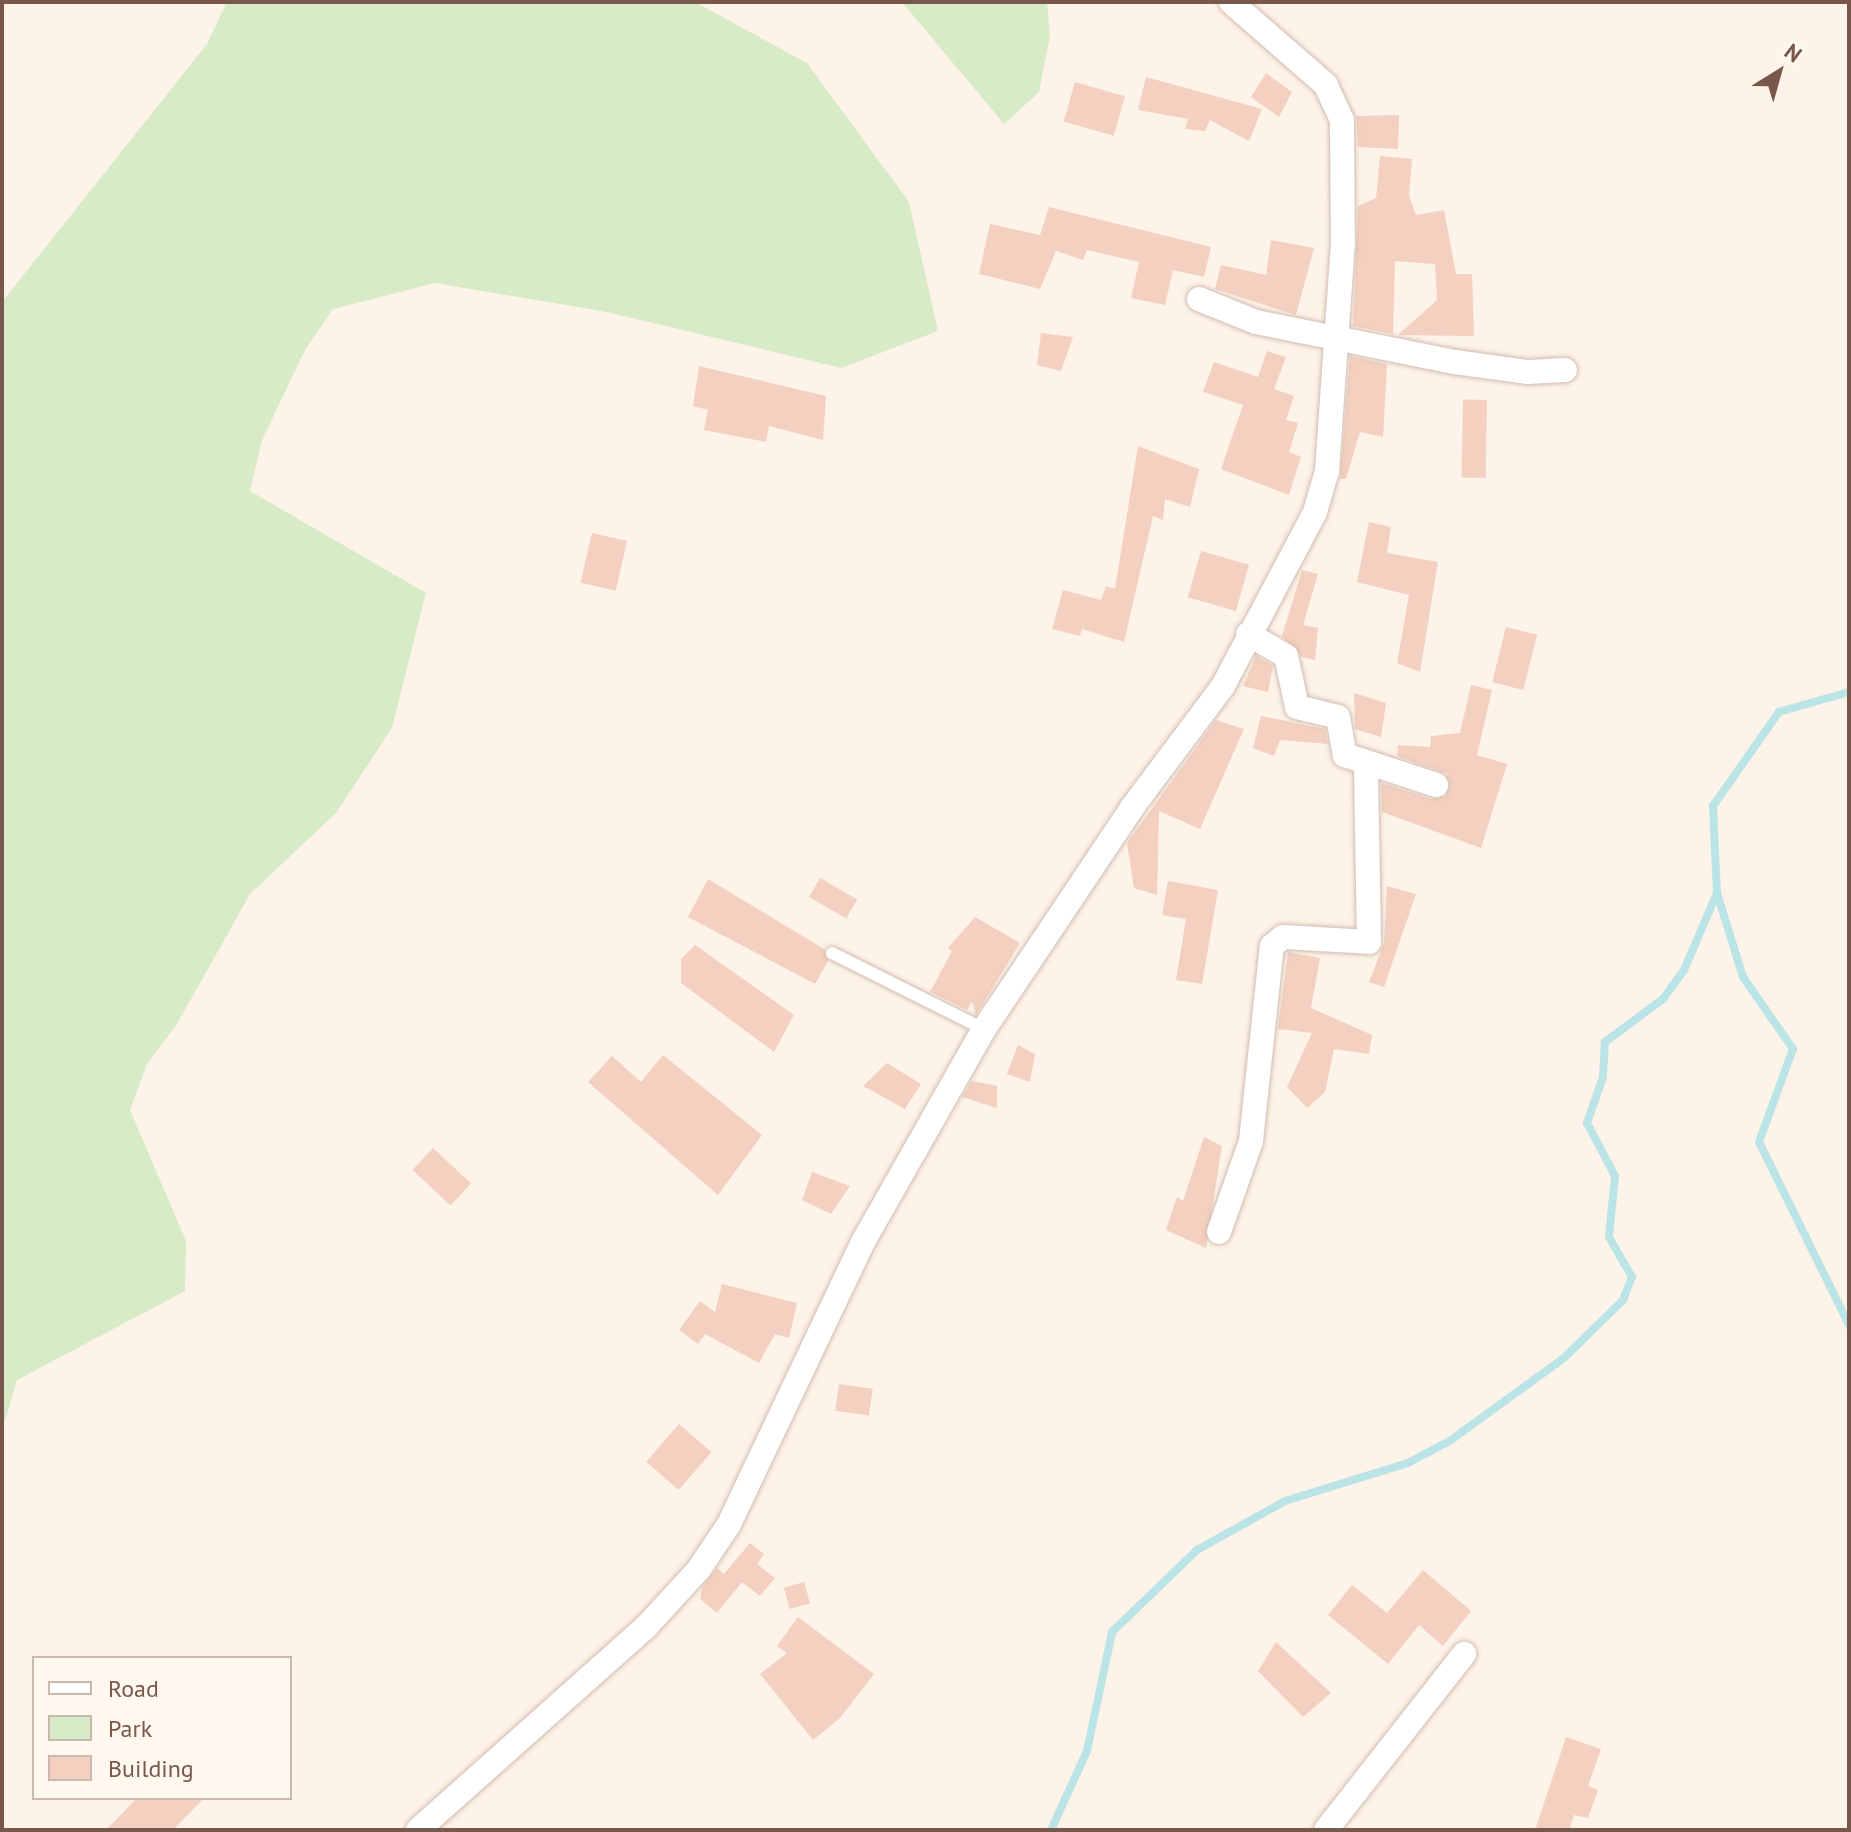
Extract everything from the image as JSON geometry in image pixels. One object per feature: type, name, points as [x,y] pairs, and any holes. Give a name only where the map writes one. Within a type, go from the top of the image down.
[{"type":"street","points":[[418,1830],[645,1628],[699,1569],[729,1524],[863,1242],[984,1029],[1131,809],[1195,729],[1290,564],[1323,485],[1343,245],[1342,120],[1326,85],[1231,2]]},
{"type":"street","points":[[1199,299],[1256,322],[1335,338],[1492,368],[1565,370]]},
{"type":"street","points":[[1248,634],[1286,656],[1297,707],[1338,717],[1341,750],[1366,764],[1436,785]]},
{"type":"street","points":[[1219,1232],[1251,1141],[1272,946],[1283,937],[1369,942],[1366,764]]},
{"type":"street","points":[[1326,1830],[1464,1654]]},
{"type":"lane","points":[[832,953],[984,1029]]},
{"type":"green space","points":[[227,2],[695,2],[807,63],[909,202],[938,331],[841,368],[607,312],[435,283],[333,309],[305,350],[262,440],[250,491],[426,593],[392,728],[336,813],[250,894],[177,1024],[147,1064],[130,1110],[186,1241],[185,1291],[17,1380],[2,1431],[2,302],[207,44]]},
{"type":"green space","points":[[902,2],[1047,2],[1050,36],[1039,92],[1004,124]]},
{"type":"building","points":[[1266,73],[1292,92],[1279,117],[1251,97]]},
{"type":"building","points":[[1146,77],[1262,109],[1249,141],[1210,120],[1205,131],[1185,129],[1188,119],[1138,110]]},
{"type":"building","points":[[1075,82],[1125,96],[1114,136],[1064,121]]},
{"type":"building","points":[[1399,115],[1398,149],[1358,147],[1356,116]]},
{"type":"building","points":[[1380,156],[1412,159],[1409,195],[1416,215],[1444,210],[1456,274],[1472,274],[1474,336],[1398,335],[1437,300],[1435,264],[1395,261],[1393,334],[1353,326],[1358,206],[1376,198]]},
{"type":"building","points":[[1049,207],[1211,247],[1204,277],[1173,270],[1165,305],[1131,298],[1139,262],[1087,250],[1083,260],[1056,251],[1040,289],[979,274],[990,224],[1040,235]]},
{"type":"building","points":[[1271,240],[1314,248],[1296,315],[1215,289],[1221,265],[1266,275]]},
{"type":"building","points":[[1041,333],[1073,337],[1061,371],[1037,365]]},
{"type":"building","points":[[1267,351],[1286,357],[1274,389],[1294,396],[1286,420],[1298,423],[1289,452],[1301,457],[1289,495],[1221,469],[1243,405],[1203,392],[1214,362],[1258,377]]},
{"type":"building","points":[[1350,356],[1387,364],[1383,437],[1360,432],[1346,479],[1340,479]]},
{"type":"building","points":[[699,366],[826,396],[823,440],[769,426],[766,442],[704,430],[708,410],[693,406]]},
{"type":"building","points":[[1463,400],[1487,400],[1486,478],[1462,478]]},
{"type":"building","points":[[1138,446],[1199,469],[1190,507],[1165,499],[1163,520],[1153,516],[1124,642],[1082,629],[1080,636],[1052,629],[1063,590],[1101,600],[1106,586],[1115,589]]},
{"type":"building","points":[[1369,522],[1391,527],[1387,553],[1438,562],[1420,672],[1397,663],[1409,595],[1357,582]]},
{"type":"building","points":[[592,533],[627,541],[616,591],[581,583]]},
{"type":"building","points":[[1201,551],[1249,565],[1236,611],[1188,597]]},
{"type":"building","points":[[1302,570],[1318,574],[1303,625],[1318,628],[1315,660],[1302,657],[1282,636]]},
{"type":"building","points":[[1506,627],[1537,635],[1523,690],[1492,682]]},
{"type":"building","points":[[1256,656],[1273,666],[1268,692],[1243,686]]},
{"type":"building","points":[[1471,685],[1492,690],[1477,755],[1507,764],[1481,848],[1382,812],[1381,783],[1432,799],[1446,796],[1447,774],[1397,756],[1398,745],[1430,747],[1431,736],[1460,733]]},
{"type":"building","points":[[1354,693],[1386,703],[1381,737],[1355,729]]},
{"type":"building","points":[[1261,716],[1325,729],[1328,744],[1280,740],[1274,756],[1253,748]]},
{"type":"building","points":[[1216,720],[1244,729],[1200,829],[1159,811],[1157,895],[1134,888],[1127,843]]},
{"type":"building","points":[[820,878],[857,900],[846,919],[809,897]]},
{"type":"building","points":[[708,879],[824,949],[828,961],[815,984],[688,917]]},
{"type":"building","points":[[1168,881],[1218,890],[1202,984],[1176,980],[1186,919],[1162,915]]},
{"type":"building","points":[[1387,886],[1416,894],[1384,987],[1369,982],[1384,943]]},
{"type":"building","points":[[975,917],[1020,943],[976,1015],[972,1002],[967,1010],[930,992],[952,951],[948,948]]},
{"type":"building","points":[[695,945],[794,1015],[774,1052],[681,983],[681,959]]},
{"type":"building","points":[[1288,952],[1320,958],[1311,1008],[1372,1035],[1369,1054],[1334,1049],[1325,1092],[1307,1108],[1287,1087],[1312,1033],[1278,1029]]},
{"type":"building","points":[[1018,1045],[1035,1054],[1030,1082],[1007,1074]]},
{"type":"building","points":[[663,1055],[762,1135],[718,1195],[588,1082],[612,1056],[641,1082]]},
{"type":"building","points":[[887,1063],[921,1084],[905,1109],[863,1086]]},
{"type":"building","points":[[972,1081],[997,1086],[997,1108],[962,1097]]},
{"type":"building","points":[[1204,1137],[1222,1146],[1206,1248],[1166,1230],[1177,1197],[1183,1201]]},
{"type":"building","points":[[433,1148],[471,1183],[451,1205],[413,1170]]},
{"type":"building","points":[[812,1172],[850,1186],[831,1214],[802,1200]]},
{"type":"building","points":[[722,1284],[797,1303],[789,1338],[775,1334],[759,1363],[705,1334],[698,1344],[679,1330],[700,1301],[715,1312]]},
{"type":"building","points":[[839,1384],[873,1389],[869,1415],[835,1411]]},
{"type":"building","points":[[679,1424],[711,1452],[679,1490],[646,1462]]},
{"type":"building","points":[[750,1543],[764,1554],[757,1564],[775,1578],[760,1596],[742,1582],[717,1613],[700,1599],[702,1588],[717,1568],[724,1574]]},
{"type":"building","points":[[1423,1570],[1471,1611],[1443,1646],[1419,1625],[1388,1664],[1328,1615],[1352,1585],[1387,1613]]},
{"type":"building","points":[[804,1582],[810,1603],[790,1609],[784,1588]]},
{"type":"building","points":[[798,1617],[874,1674],[840,1718],[813,1740],[760,1674],[787,1653],[777,1646]]},
{"type":"building","points":[[1276,1642],[1331,1693],[1303,1717],[1258,1671]]},
{"type":"building","points":[[1566,1737],[1601,1749],[1588,1786],[1598,1790],[1588,1818],[1574,1815],[1569,1830],[1535,1830]]},
{"type":"building","points":[[135,1800],[202,1800],[173,1830],[106,1830]]},
{"type":"waterway","points":[[1849,692],[1779,712],[1713,806],[1717,893],[1743,977],[1793,1049],[1759,1142],[1849,1325]]},
{"type":"waterway","points":[[1051,1830],[1087,1751],[1112,1632],[1197,1550],[1285,1501],[1408,1463],[1451,1440],[1564,1358],[1623,1300],[1632,1277],[1609,1237],[1615,1176],[1587,1123],[1603,1077],[1605,1042],[1663,999],[1684,970],[1717,893]]}]
